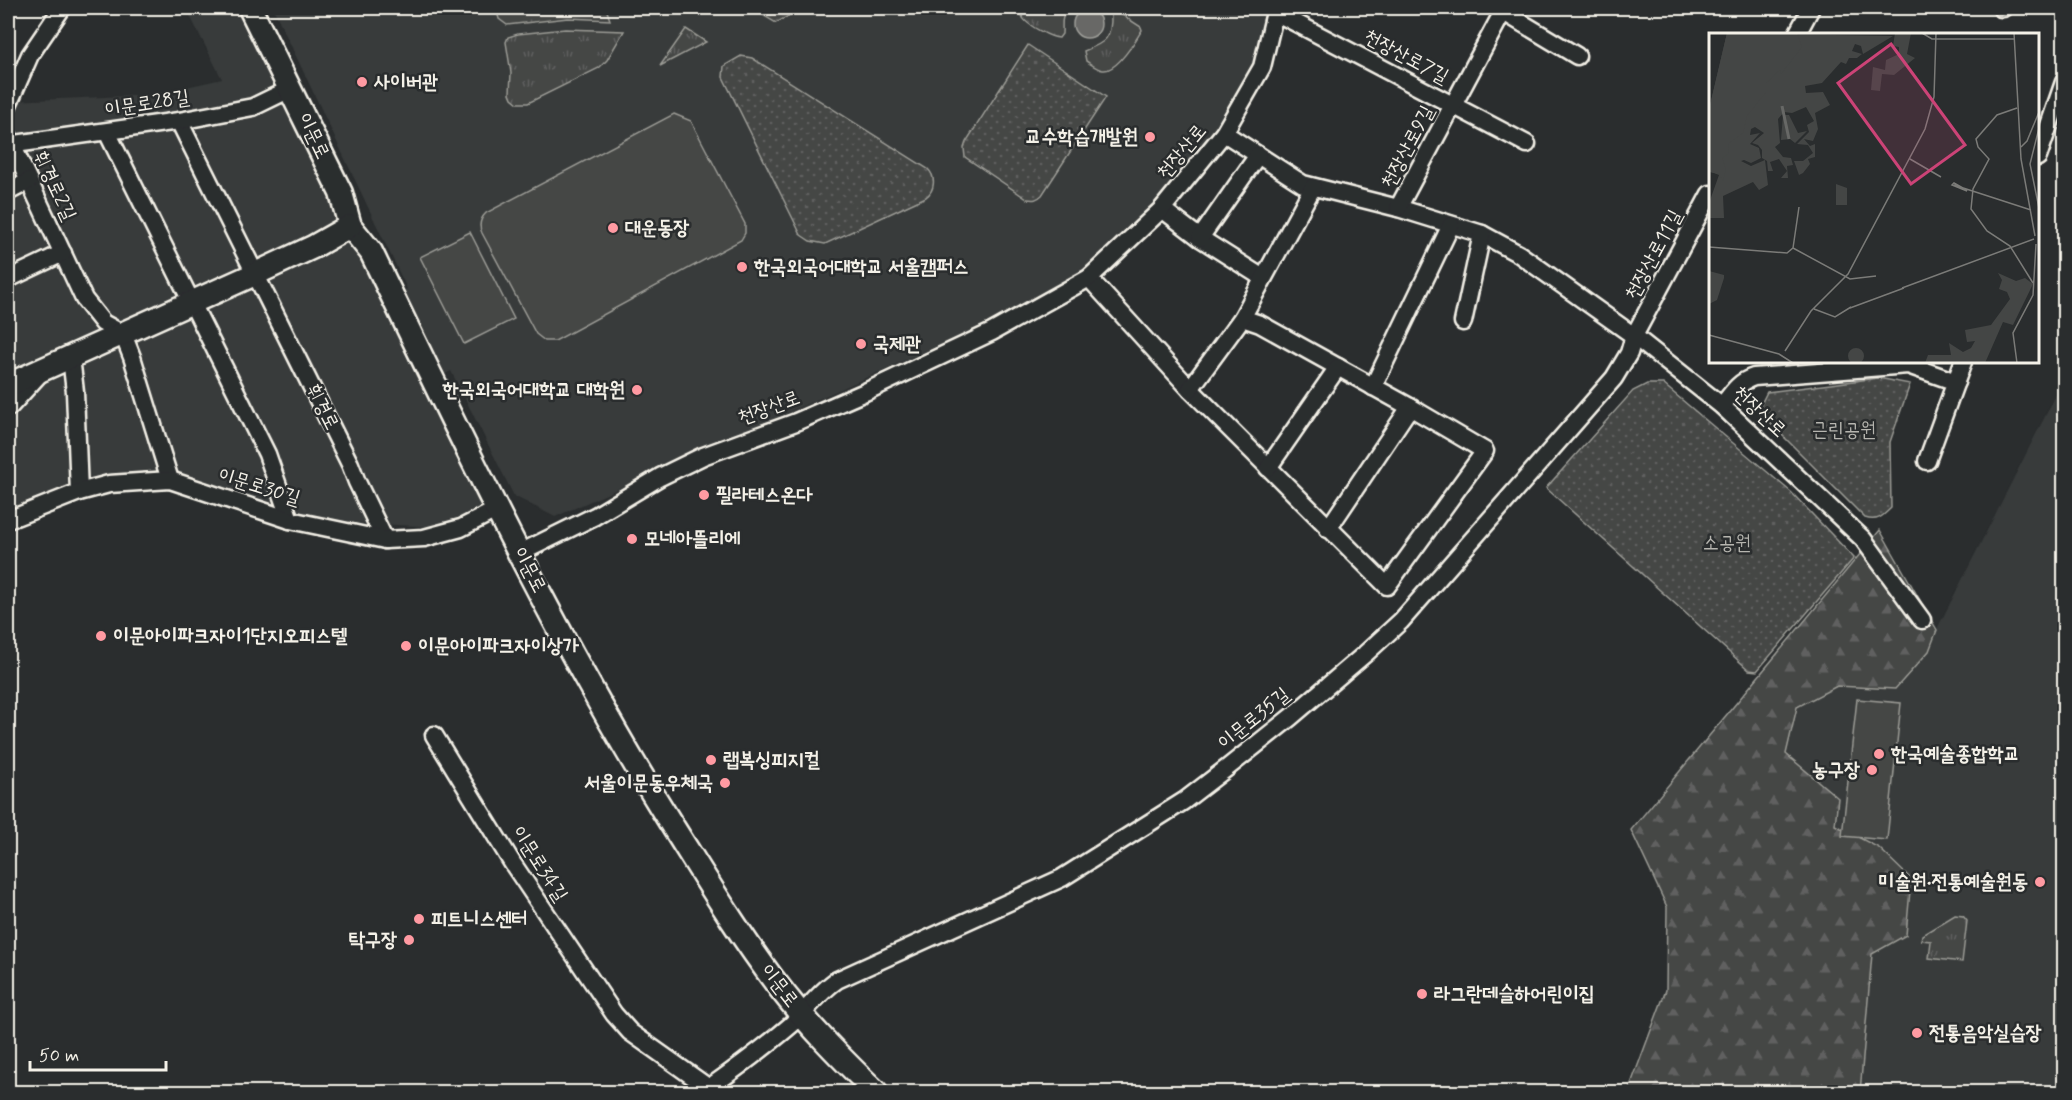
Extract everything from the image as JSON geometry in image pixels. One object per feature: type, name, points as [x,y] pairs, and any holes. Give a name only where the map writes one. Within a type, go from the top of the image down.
[{"type":"main road","name":"이문로","points":[[250,8],[341,193],[350,226],[371,252],[520,553],[605,715],[638,771],[761,963],[802,1015],[876,1092]]},
{"type":"main road","points":[[8,385],[191,304],[313,247],[350,226]]},
{"type":"street","points":[[8,105],[30,55],[62,8]]},
{"type":"street","points":[[1798,33],[1811,8]]},
{"type":"street","name":"천장산로9길","points":[[1398,208],[1454,106],[1502,9],[1577,56]]},
{"type":"street","name":"천장산로7길","points":[[1224,133],[1262,67],[1275,10],[1454,106]]},
{"type":"street","points":[[2039,151],[2064,82]]},
{"type":"street","name":"이문로28길","points":[[9,142],[107,132],[179,121],[258,106],[290,89]]},
{"type":"street","name":"천장산로9길","points":[[1454,106],[1527,144]]},
{"type":"street","name":"휘경로","points":[[179,121],[350,464],[385,540]]},
{"type":"street","points":[[107,132],[267,454],[290,520]]},
{"type":"street","name":"천장산로","points":[[520,553],[595,516],[660,477],[703,456],[796,422],[866,392],[992,332],[1089,278],[1162,209],[1224,133],[1303,184],[1398,208],[1482,234],[1519,254],[1634,336],[1722,406],[1855,531],[1873,551],[1922,620]]},
{"type":"street","name":"휘경로2길","points":[[9,142],[88,305],[103,322],[123,334]]},
{"type":"street","points":[[1200,238],[1258,154]]},
{"type":"street","points":[[8,192],[29,181]]},
{"type":"street","points":[[1190,389],[1242,318],[1313,186]]},
{"type":"street","name":"천장산로11길","points":[[1634,336],[1709,196]]},
{"type":"street","points":[[1162,209],[1200,238],[1263,278]]},
{"type":"street","points":[[1373,387],[1451,225]]},
{"type":"street","points":[[1463,322],[1482,234]]},
{"type":"street","name":"휘경로2길","points":[[8,279],[63,253]]},
{"type":"street","points":[[1089,278],[1190,389],[1328,529],[1388,586],[1485,452],[1338,367],[1260,324],[1242,318]]},
{"type":"street","points":[[123,334],[170,480]]},
{"type":"street","name":"이문로35길","points":[[706,1090],[764,1048],[837,980],[1033,892],[1101,855],[1184,801],[1291,717],[1371,649],[1414,608],[1614,378],[1629,353],[1634,336]]},
{"type":"street","points":[[71,357],[75,392],[79,492]]},
{"type":"street","points":[[1927,461],[1963,363]]},
{"type":"street","points":[[1722,406],[1738,385],[1754,377],[1908,365],[1956,382]]},
{"type":"street","points":[[1268,468],[1338,367]]},
{"type":"street","points":[[8,372],[38,372]]},
{"type":"street","points":[[8,405],[38,372]]},
{"type":"street","points":[[1328,529],[1410,407]]},
{"type":"street","name":"이문로30길","points":[[8,520],[79,492],[109,484],[170,480],[290,520],[385,540],[434,535],[461,528],[498,509]]},
{"type":"street","name":"이문로34길","points":[[434,735],[513,864],[614,1014],[630,1032],[706,1090]]},
{"type":"shaded area","name":"한국외국어대학교 서울캠퍼스","points":[[186,8],[250,8],[393,297],[407,289],[273,8],[1267,8],[1248,80],[1213,136],[1158,203],[1115,244],[1058,292],[555,517],[514,496],[451,371],[434,380],[498,509],[461,528],[290,520],[170,480],[79,492],[8,520],[8,105],[11,101],[150,95],[222,79]]},
{"type":"shaded area","points":[[1087,10],[1097,14],[1101,24],[1097,34],[1087,38],[1077,34],[1073,24],[1077,14]]},
{"type":"shaded area","name":"한국예술종합학교","points":[[2064,379],[2064,1092],[1628,1092],[1666,990],[1667,907],[1631,830],[1880,530],[1937,629]]},
{"type":"green space","points":[[496,8],[606,8],[610,20],[568,18],[507,25],[499,19]]},
{"type":"green space","points":[[751,8],[798,8],[801,9],[776,23]]},
{"type":"green space","points":[[1023,8],[1070,8],[1063,18],[1062,34],[1059,38],[1045,34],[1025,21],[1022,17]]},
{"type":"green space","points":[[1116,11],[1141,27],[1142,30],[1120,61],[1103,70],[1086,61],[1084,51],[1106,39],[1110,29],[1111,14]]},
{"type":"green space","points":[[565,29],[624,31],[607,60],[599,68],[528,103],[518,103],[510,93],[511,73],[506,42],[508,37]]},
{"type":"green space","points":[[686,29],[706,42],[660,66]]},
{"type":"green space","points":[[1028,45],[1106,97],[1042,195],[1034,199],[1027,199],[965,157],[964,148]]},
{"type":"green space","points":[[741,56],[752,58],[928,169],[933,180],[933,187],[929,194],[825,244],[810,241],[801,235],[723,77],[724,66]]},
{"type":"green space","name":"대운동장","points":[[674,114],[691,121],[745,224],[745,233],[741,240],[555,341],[545,341],[536,334],[482,233],[480,222],[482,218],[486,213]]},
{"type":"green space","points":[[470,232],[514,319],[464,344],[420,257]]},
{"type":"green space","name":"근린공원","points":[[1878,378],[1910,384],[1890,442],[1891,508],[1882,516],[1873,519],[1865,518],[1763,416],[1760,406],[1767,392]]},
{"type":"green space","name":"소공원","points":[[1647,384],[1663,384],[1791,492],[1854,558],[1757,671],[1749,670],[1546,488],[1633,391]]},
{"type":"green space","points":[[1880,530],[1937,630],[1929,651],[1895,689],[1837,686],[1797,707],[1786,754],[1838,798],[1835,825],[1879,848],[1911,879],[1906,935],[1872,954],[1860,1092],[1628,1092],[1666,990],[1667,907],[1631,830]]},
{"type":"green space","name":"농구장","points":[[1857,699],[1901,703],[1887,840],[1842,836]]},
{"type":"green space","points":[[1955,915],[1963,916],[1967,921],[1962,962],[1929,958],[1931,941],[1921,940],[1922,935]]},
{"type":"place","name":"사이버관","points":[[362,82]]},
{"type":"place","name":"교수학습개발원","points":[[1150,137]]},
{"type":"place","name":"대운동장","points":[[613,228]]},
{"type":"place","name":"한국외국어대학교 서울캠퍼스","points":[[742,267]]},
{"type":"place","name":"국제관","points":[[861,344]]},
{"type":"place","name":"한국외국어대학교 대학원","points":[[637,390]]},
{"type":"place","name":"필라테스온다","points":[[704,495]]},
{"type":"place","name":"모네아뜰리에","points":[[632,539]]},
{"type":"place","name":"이문아이파크자이1단지오피스텔","points":[[101,636]]},
{"type":"place","name":"이문아이파크자이상가","points":[[406,646]]},
{"type":"place","name":"한국예술종합학교","points":[[1879,754]]},
{"type":"place","name":"랩복싱피지컬","points":[[711,760]]},
{"type":"place","name":"농구장","points":[[1872,770]]},
{"type":"place","name":"서울이문동우체국","points":[[725,783]]},
{"type":"place","name":"미술원·전통예술원동","points":[[2040,882]]},
{"type":"place","name":"피트니스센터","points":[[419,919]]},
{"type":"place","name":"탁구장","points":[[409,940]]},
{"type":"place","name":"라그란데슬하어린이집","points":[[1422,994]]},
{"type":"place","name":"전통음악실습장","points":[[1917,1033]]}]
